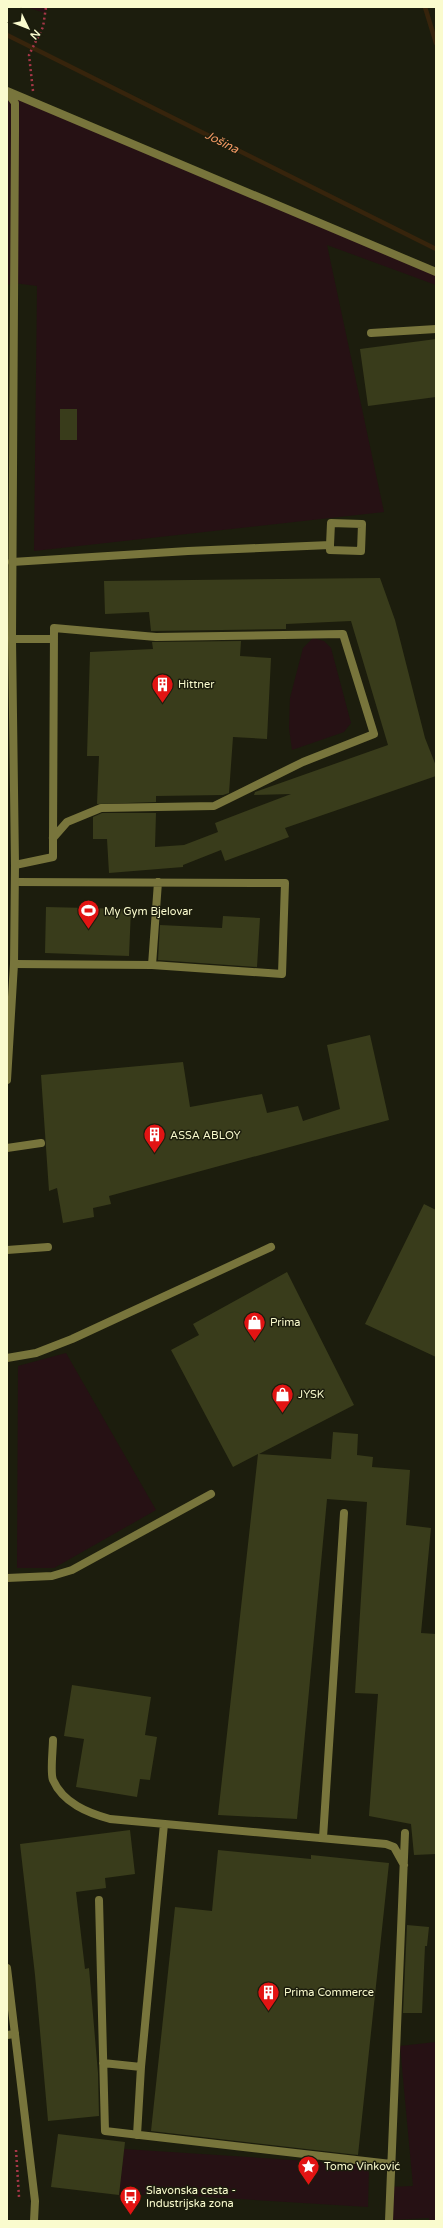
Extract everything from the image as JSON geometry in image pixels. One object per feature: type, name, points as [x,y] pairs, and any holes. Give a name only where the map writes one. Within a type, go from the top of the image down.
[{"type":"street","points":[[7,92],[35,102],[436,272]]},
{"type":"street","points":[[7,92],[15,103],[11,249],[12,639],[15,882],[14,964],[7,1080]]},
{"type":"street","points":[[371,333],[436,329]]},
{"type":"street","points":[[331,523],[362,524],[361,551],[330,550],[330,545],[331,523]]},
{"type":"street","points":[[12,562],[188,551],[330,545]]},
{"type":"street","points":[[15,865],[53,857],[53,838],[54,628],[156,637],[343,634],[374,734],[303,762],[214,806],[101,808],[67,822],[53,838]]},
{"type":"street","points":[[12,639],[54,639]]},
{"type":"street","points":[[14,964],[152,965],[282,974],[285,883],[15,882]]},
{"type":"street","points":[[152,965],[158,882]]},
{"type":"street","points":[[7,1148],[41,1143]]},
{"type":"street","points":[[7,1250],[48,1247]]},
{"type":"street","points":[[7,1358],[36,1353],[72,1339],[271,1247]]},
{"type":"street","points":[[7,1578],[52,1576],[72,1570],[211,1494]]},
{"type":"street","points":[[323,1838],[344,1513]]},
{"type":"street","points":[[53,1740],[52,1780],[68,1800],[88,1813],[110,1819],[386,1844],[394,1847],[404,1865]]},
{"type":"street","points":[[137,2135],[140,2067],[164,1824]]},
{"type":"street","points":[[389,2221],[405,1833]]},
{"type":"street","points":[[99,1900],[105,2131],[391,2164]]},
{"type":"street","points":[[7,1968],[11,2034],[35,2201],[34,2221]]},
{"type":"street","points":[[104,2063],[140,2067]]},
{"type":"path","points":[[35,102],[29,55],[42,30],[46,7]]},
{"type":"shaded area","points":[[26,7],[46,7],[45,13]]},
{"type":"shaded area","points":[[7,91],[436,272],[436,285],[327,245],[384,512],[34,551],[37,286],[14,283],[7,285]]},
{"type":"shaded area","points":[[313,638],[324,641],[331,648],[351,723],[344,732],[292,750],[289,728],[290,698],[303,648]]},
{"type":"shaded area","points":[[66,1353],[156,1510],[54,1568],[17,1568],[18,1366]]},
{"type":"shaded area","points":[[436,2042],[436,2221],[429,2221],[429,2218],[389,2220],[390,2187],[413,2186],[400,2046]]},
{"type":"shaded area","points":[[124,2149],[369,2165],[368,2207],[175,2195],[119,2195]]},
{"type":"building","points":[[436,339],[436,397],[368,406],[360,349]]},
{"type":"building","points":[[60,409],[77,409],[77,440],[60,440]]},
{"type":"building","points":[[380,578],[395,620],[425,738],[436,766],[436,776],[285,828],[289,837],[225,861],[221,850],[183,865],[183,867],[109,873],[107,839],[93,839],[93,817],[102,813],[156,813],[155,847],[184,845],[218,832],[215,823],[291,794],[254,795],[255,792],[388,745],[351,621],[286,624],[286,629],[151,631],[149,612],[105,614],[104,581]]},
{"type":"building","name":"Hittner","points":[[241,641],[240,656],[271,658],[267,739],[233,737],[229,793],[223,795],[156,796],[156,802],[97,804],[99,756],[87,756],[90,652],[153,649],[152,642]]},
{"type":"building","name":"My Gym Bjelovar","points":[[46,907],[131,909],[129,956],[45,953]]},
{"type":"building","points":[[223,916],[260,918],[257,967],[158,960],[160,925],[222,928]]},
{"type":"building","name":"ASSA ABLOY","points":[[370,1035],[389,1120],[109,1196],[111,1204],[93,1208],[94,1217],[63,1223],[57,1188],[49,1191],[41,1075],[183,1062],[190,1107],[262,1094],[267,1113],[298,1106],[303,1121],[340,1109],[327,1045]]},
{"type":"building","points":[[424,1204],[436,1210],[436,1357],[365,1324]]},
{"type":"building","points":[[287,1272],[354,1405],[259,1454],[331,1459],[333,1432],[358,1434],[357,1455],[373,1457],[372,1467],[410,1470],[406,1525],[431,1528],[421,1633],[436,1634],[436,1854],[414,1855],[411,1824],[369,1816],[378,1694],[355,1693],[367,1502],[327,1499],[297,1819],[218,1815],[258,1454],[233,1467],[171,1350],[199,1335],[193,1324]]},
{"type":"building","points":[[72,1685],[151,1697],[145,1735],[157,1737],[150,1780],[140,1779],[137,1797],[76,1787],[84,1739],[64,1736]]},
{"type":"building","points":[[130,1830],[135,1874],[105,1878],[106,1888],[76,1892],[85,1969],[89,1968],[98,2073],[99,2116],[48,2121],[35,1975],[20,1844]]},
{"type":"building","name":"Prima Commerce","points":[[218,1850],[311,1859],[311,1855],[389,1863],[358,2155],[151,2131],[175,1907],[212,1911]]},
{"type":"building","points":[[407,1925],[429,1927],[427,1946],[425,1946],[422,2013],[403,2013]]},
{"type":"building","points":[[58,2134],[125,2142],[119,2195],[51,2187]]},
{"type":"waterway","points":[[425,7],[436,43]]},
{"type":"waterway","name":"Jošina","points":[[7,35],[436,249]]},
{"type":"place","name":"Hittner","points":[[162,704]]},
{"type":"place","name":"My Gym Bjelovar","points":[[88,930]]},
{"type":"place","name":"ASSA ABLOY","points":[[154,1154]]},
{"type":"place","name":"Prima","points":[[254,1342]]},
{"type":"place","name":"JYSK","points":[[282,1414]]},
{"type":"place","name":"Prima Commerce","points":[[269,2012]]},
{"type":"place","name":"Tomo Vinković","points":[[309,2186]]},
{"type":"place","name":"Slavonska cesta - Industrijska zona","points":[[131,2216]]}]
